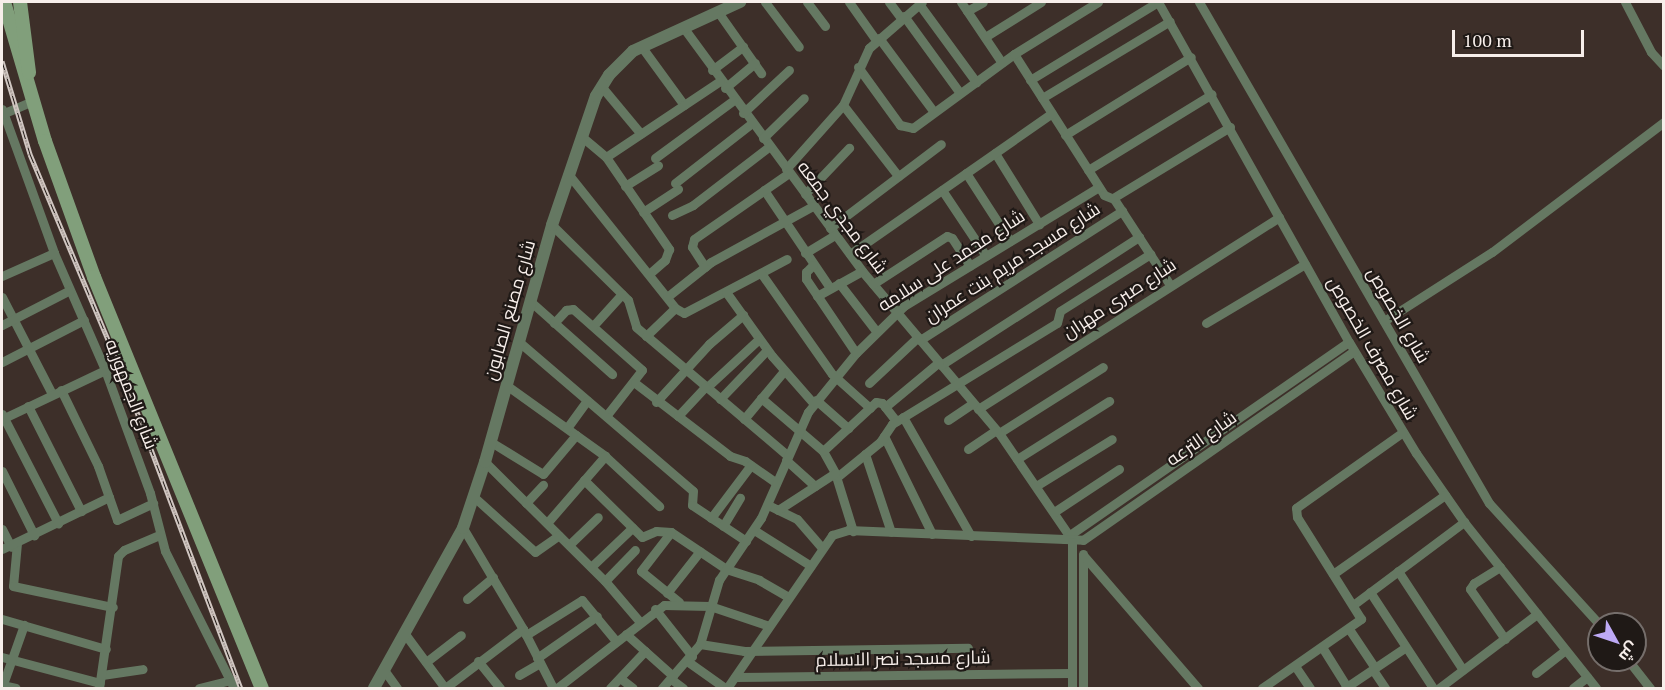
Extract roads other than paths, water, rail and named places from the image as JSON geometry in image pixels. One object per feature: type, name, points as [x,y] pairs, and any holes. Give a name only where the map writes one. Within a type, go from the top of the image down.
[{"type":"main road","name":"شارع الجمهوريه","points":[[4,2],[32,101],[94,277],[178,489],[223,588],[262,688]]},
{"type":"main road","name":"شارع الجمهوريه","points":[[20,2],[32,101]]},
{"type":"main road","name":"شارع الجمهوريه","points":[[223,588],[237,611],[272,688]]},
{"type":"street","name":"شارع مصنع الصابون","points":[[374,688],[463,528],[491,442],[552,225],[581,136],[601,86],[617,65],[641,46],[740,2]]},
{"type":"street","points":[[765,2],[799,47]]},
{"type":"street","points":[[807,2],[825,26]]},
{"type":"street","points":[[849,2],[934,112]]},
{"type":"street","points":[[889,2],[960,93]]},
{"type":"street","points":[[961,2],[1002,63]]},
{"type":"street","points":[[968,11],[983,2]]},
{"type":"street","points":[[985,37],[1041,2]]},
{"type":"street","points":[[858,67],[906,129],[934,112],[1014,54],[1098,2]]},
{"type":"street","points":[[1030,80],[1158,2]]},
{"type":"street","name":"شارع مصرف الخصوص","points":[[1158,2],[1212,94],[1352,347],[1403,432],[1464,522],[1596,688]]},
{"type":"street","name":"شارع الخصوص","points":[[1199,2],[1489,503],[1588,612]]},
{"type":"street","points":[[1625,2],[1651,52],[1664,66]]},
{"type":"street","points":[[705,267],[692,247],[694,239],[788,171],[843,105],[858,67],[878,39],[921,3],[976,82]]},
{"type":"street","points":[[718,12],[761,72]]},
{"type":"street","points":[[1042,98],[1170,21]]},
{"type":"street","name":"شارع مجدي جمعه","points":[[683,27],[743,113],[862,271],[997,432],[1054,513],[1068,539]]},
{"type":"street","points":[[641,46],[684,105]]},
{"type":"street","points":[[712,70],[743,47]]},
{"type":"street","points":[[1014,54],[1099,187],[1106,196],[1113,198],[1170,285]]},
{"type":"street","points":[[1065,135],[1191,57]]},
{"type":"street","points":[[606,157],[684,105],[754,63]]},
{"type":"street","points":[[743,113],[789,70]]},
{"type":"street","points":[[601,86],[641,134]]},
{"type":"street","points":[[1088,170],[1212,94]]},
{"type":"street","points":[[763,138],[804,98]]},
{"type":"street","points":[[625,186],[734,100]]},
{"type":"street","points":[[2,112],[32,101]]},
{"type":"street","points":[[843,105],[898,176]]},
{"type":"street","name":"شارع الجمهوريه","points":[[2,112],[54,253],[105,370],[153,503],[160,536],[232,684]]},
{"type":"street","points":[[850,254],[1052,113]]},
{"type":"street","points":[[1384,321],[1492,252],[1664,122]]},
{"type":"street","points":[[643,212],[752,123]]},
{"type":"street","points":[[1113,198],[1230,127]]},
{"type":"street","points":[[581,136],[606,157],[669,252],[649,274]]},
{"type":"street","points":[[805,253],[898,176],[941,144]]},
{"type":"street","points":[[672,215],[693,205],[770,146]]},
{"type":"street","points":[[805,194],[849,148]]},
{"type":"street","points":[[994,153],[1039,224]]},
{"type":"street","points":[[966,173],[1010,241]]},
{"type":"street","points":[[568,175],[680,311]]},
{"type":"street","name":"شارع محمد على سلامه","points":[[662,688],[700,644],[710,606],[726,569],[754,530],[768,505],[800,429],[815,402],[855,353],[895,312],[1099,187]]},
{"type":"street","points":[[764,190],[813,265],[876,331]]},
{"type":"street","points":[[942,190],[986,256]]},
{"type":"street","points":[[667,297],[705,267],[813,206]]},
{"type":"street","name":"شارع مسجد مريم بنت عمران","points":[[869,383],[919,339],[1122,211]]},
{"type":"street","name":"شارع صبرى مهران","points":[[948,420],[976,406],[1279,218]]},
{"type":"street","points":[[552,225],[622,294],[631,306],[633,322],[646,336],[744,419],[815,486]]},
{"type":"street","points":[[873,284],[947,236],[952,238],[970,266]]},
{"type":"street","points":[[885,407],[940,364],[1139,237]]},
{"type":"street","points":[[2,276],[54,253]]},
{"type":"street","points":[[778,510],[836,475],[865,454],[899,419],[959,386],[1057,323],[1060,311],[1150,254]]},
{"type":"street","points":[[646,336],[680,311],[726,292],[787,259]]},
{"type":"street","points":[[1206,323],[1305,264]]},
{"type":"street","points":[[813,265],[805,275],[855,353]]},
{"type":"street","points":[[817,296],[862,271]]},
{"type":"street","points":[[761,273],[835,377],[870,408]]},
{"type":"street","points":[[2,325],[70,290]]},
{"type":"street","points":[[726,292],[784,371],[815,402],[848,428]]},
{"type":"street","points":[[593,326],[622,294]]},
{"type":"street","points":[[2,297],[27,348],[57,392],[109,497],[117,520],[153,503]]},
{"type":"street","points":[[530,301],[612,374]]},
{"type":"street","points":[[554,323],[571,309],[643,371],[606,416]]},
{"type":"street","points":[[656,402],[684,370],[743,315]]},
{"type":"street","points":[[2,362],[84,320]]},
{"type":"street","points":[[678,416],[759,339]]},
{"type":"street","points":[[518,341],[694,493],[692,505],[746,541]]},
{"type":"street","name":"شارع الترعه","points":[[1068,539],[1352,347]]},
{"type":"street","name":"شارع الترعه","points":[[853,531],[1083,540],[1352,347]]},
{"type":"street","points":[[720,399],[767,350]]},
{"type":"street","points":[[968,448],[1102,367]]},
{"type":"street","points":[[58,523],[2,417],[105,370]]},
{"type":"street","points":[[744,419],[784,371]]},
{"type":"street","points":[[635,383],[656,402],[733,458],[752,465],[776,483]]},
{"type":"street","points":[[506,385],[605,456],[659,506]]},
{"type":"street","points":[[656,609],[689,658],[726,688],[811,566],[821,547],[837,532],[853,531],[836,475],[823,451],[761,398]]},
{"type":"street","points":[[567,428],[587,400]]},
{"type":"street","points":[[1017,459],[1108,400]]},
{"type":"street","points":[[823,451],[878,402],[899,419],[971,536]]},
{"type":"street","points":[[28,406],[81,511]]},
{"type":"street","points":[[1262,688],[1361,619],[1296,517],[1296,508],[1403,432]]},
{"type":"street","points":[[491,442],[543,474],[576,435]]},
{"type":"street","points":[[884,436],[932,534]]},
{"type":"street","points":[[1036,486],[1112,439]]},
{"type":"street","points":[[865,454],[891,532]]},
{"type":"street","points":[[547,523],[605,456]]},
{"type":"street","points":[[485,462],[605,580],[640,622]]},
{"type":"street","points":[[711,518],[752,465]]},
{"type":"street","points":[[1054,513],[1119,469]]},
{"type":"street","points":[[2,471],[34,535]]},
{"type":"street","points":[[584,480],[642,537],[660,530],[671,532],[726,569],[759,580],[788,597]]},
{"type":"street","points":[[526,503],[543,485]]},
{"type":"street","points":[[1333,574],[1445,495]]},
{"type":"street","points":[[10,546],[109,497]]},
{"type":"street","points":[[474,497],[535,552],[559,535]]},
{"type":"street","points":[[723,526],[740,498]]},
{"type":"street","points":[[768,505],[800,522],[821,547]]},
{"type":"street","points":[[569,545],[598,518]]},
{"type":"street","points":[[1353,605],[1464,522]]},
{"type":"street","points":[[463,528],[525,632],[555,688],[656,609],[680,603],[710,606],[769,626]]},
{"type":"street","points":[[591,567],[632,528]]},
{"type":"street","points":[[2,529],[10,546],[14,586],[113,607]]},
{"type":"street","points":[[754,530],[811,566]]},
{"type":"street","points":[[671,532],[641,571],[680,603]]},
{"type":"street","points":[[100,682],[113,607],[119,554],[160,536]]},
{"type":"street","points":[[1068,539],[1072,688]]},
{"type":"street","points":[[1083,540],[1083,688]]},
{"type":"street","points":[[605,580],[635,550]]},
{"type":"street","points":[[667,593],[700,551]]},
{"type":"street","points":[[1083,555],[1198,688]]},
{"type":"street","points":[[1500,567],[1474,583],[1470,590],[1505,639]]},
{"type":"street","points":[[1398,571],[1463,670]]},
{"type":"street","points":[[2,577],[13,579]]},
{"type":"street","points":[[467,599],[493,577]]},
{"type":"street","points":[[1370,592],[1433,688]]},
{"type":"street","points":[[405,634],[444,688],[478,661],[581,600],[616,641]]},
{"type":"street","points":[[1439,688],[1537,614]]},
{"type":"street","points":[[519,675],[597,616]]},
{"type":"street","points":[[2,619],[106,648]]},
{"type":"street","points":[[16,688],[2,686],[6,658],[24,625]]},
{"type":"street","points":[[1349,629],[1385,688]]},
{"type":"street","points":[[626,634],[682,688]]},
{"type":"street","points":[[426,662],[461,635]]},
{"type":"street","points":[[700,644],[752,651],[968,648]]},
{"type":"street","points":[[1322,647],[1346,688],[1406,647]]},
{"type":"street","points":[[1536,673],[1565,650]]},
{"type":"street","points":[[610,688],[645,651]]},
{"type":"street","points":[[6,658],[100,682],[143,669]]},
{"type":"street","points":[[478,661],[500,688]]},
{"type":"street","points":[[1295,666],[1310,688]]},
{"type":"street","points":[[384,670],[397,688]]},
{"type":"street","points":[[1637,672],[1650,688]]},
{"type":"street","name":"شارع مسجد نصر الاسلام","points":[[735,677],[1072,673]]},
{"type":"street","points":[[1573,688],[1587,677]]},
{"type":"street","points":[[620,678],[633,688]]},
{"type":"street","points":[[199,688],[232,684]]},
{"type":"railway","points":[[2,61],[30,154],[125,380],[241,688]]}]
